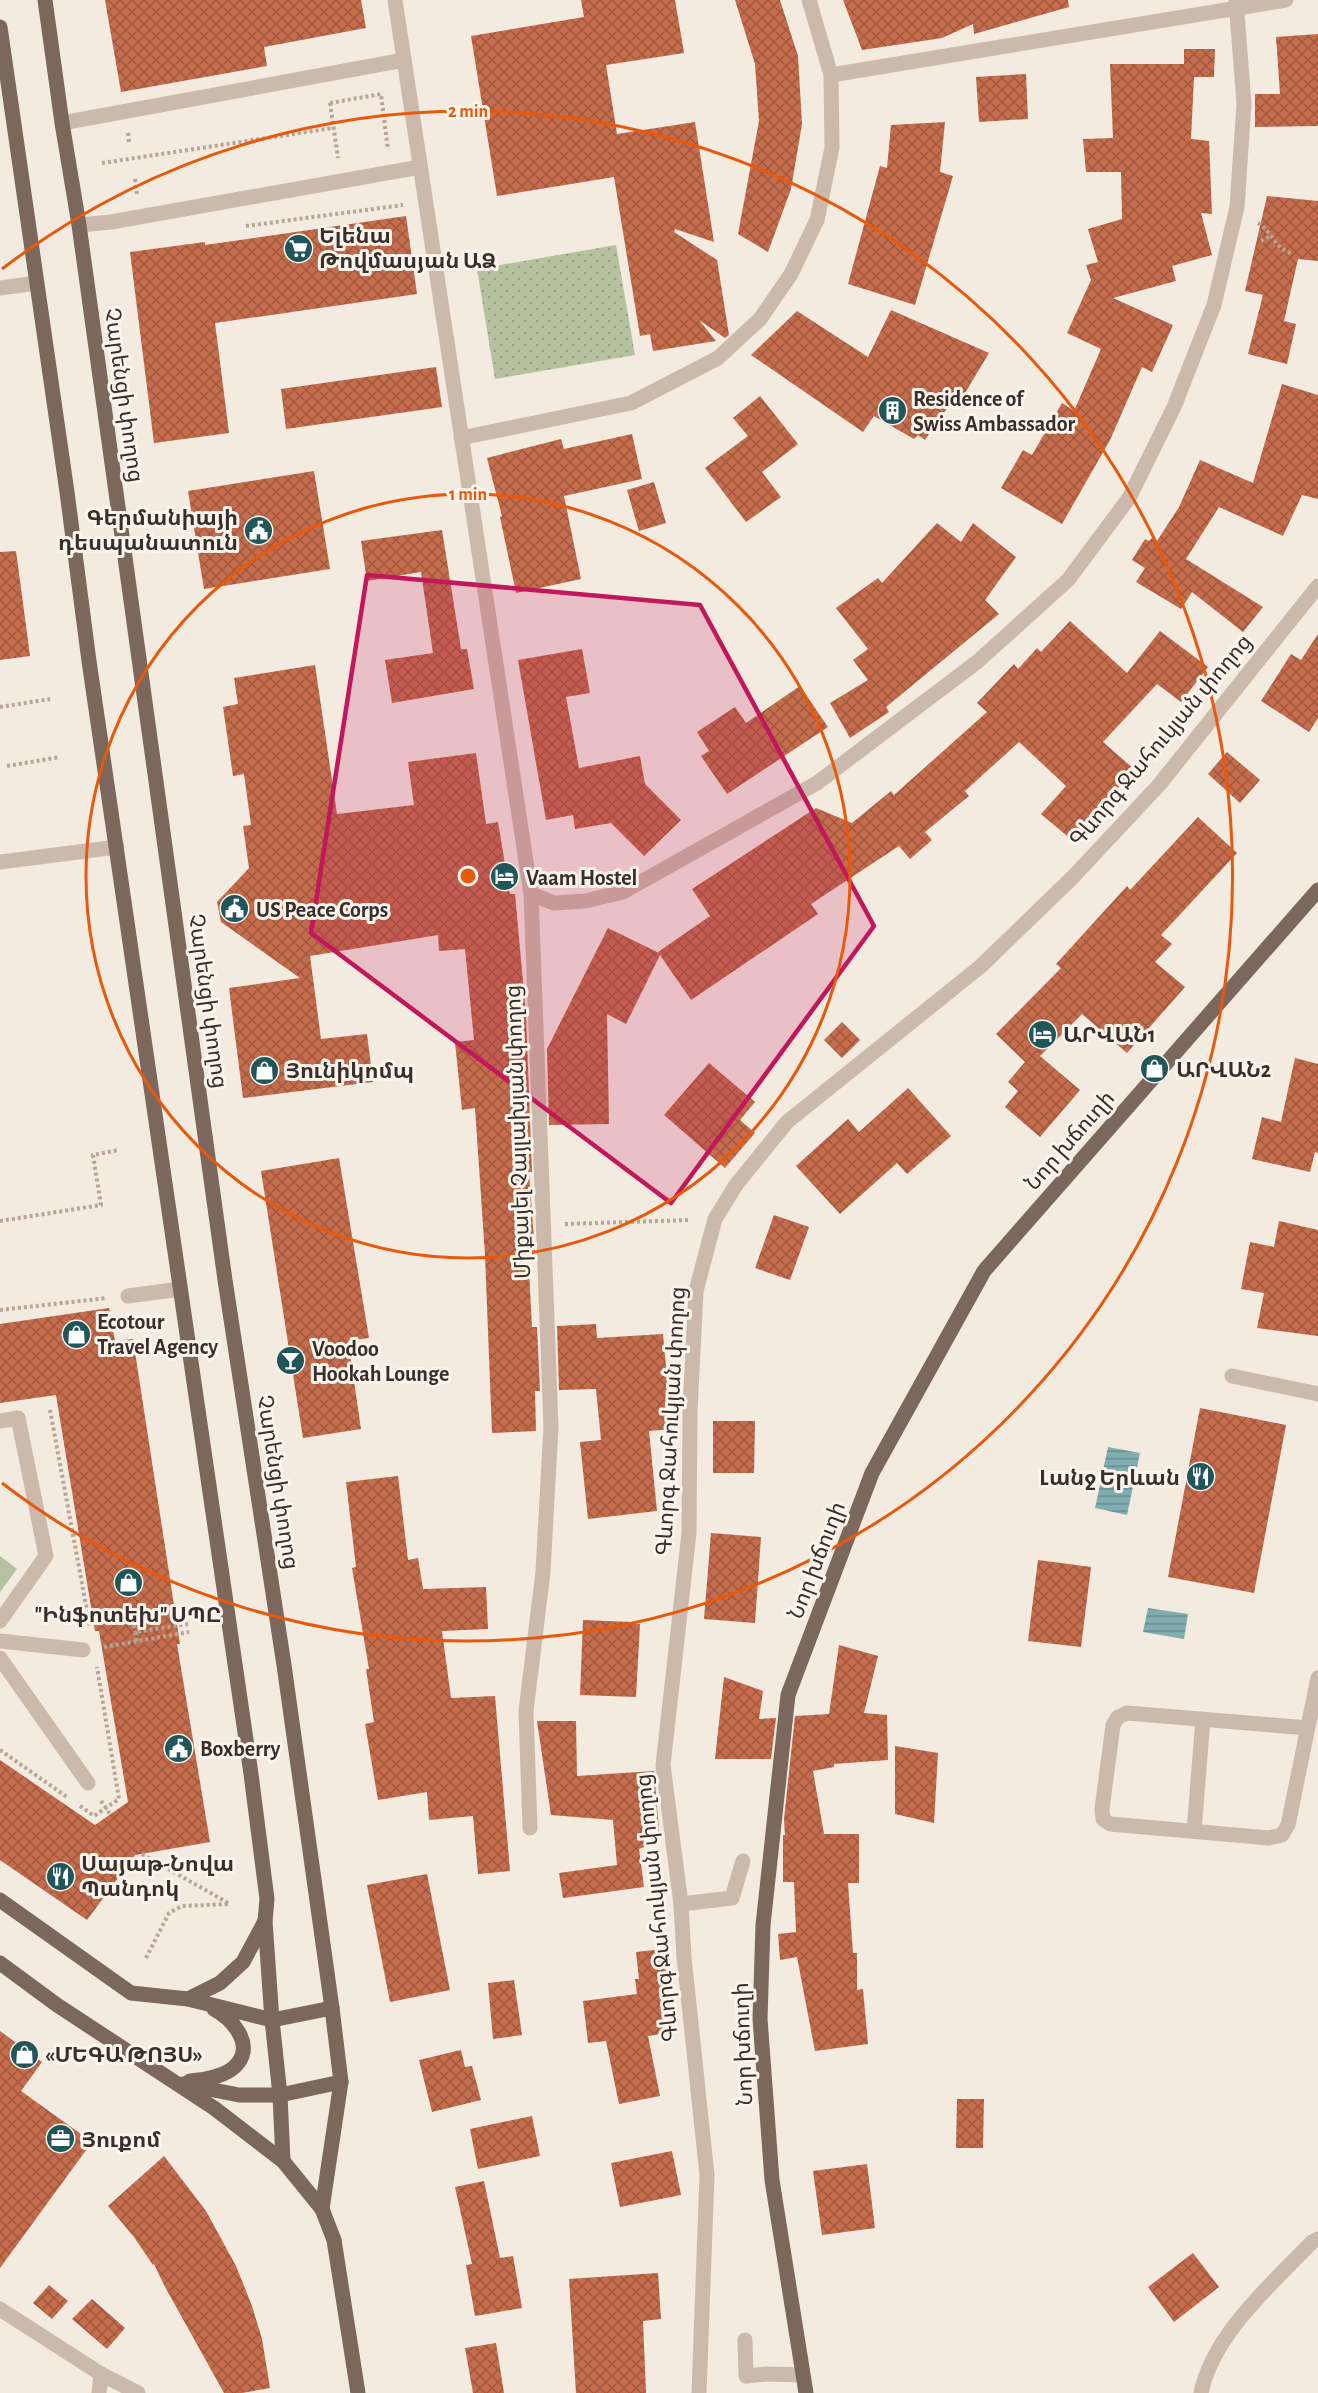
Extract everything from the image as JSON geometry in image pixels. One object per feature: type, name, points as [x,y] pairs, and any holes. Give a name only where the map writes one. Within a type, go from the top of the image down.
[{"type":"main road","name":"Չարենցի փողոց","points":[[45,0],[79,225],[225,1280],[284,1665],[332,2008],[341,2082],[322,2209]]},
{"type":"main road","points":[[0,27],[89,661],[251,1774],[267,1899],[266,1921],[272,2020],[280,2095],[283,2161]]},
{"type":"main road","name":"Նոր խճուղի","points":[[806,2393],[772,2180],[760,2019],[763,1925],[788,1695],[872,1473],[984,1271],[1318,890]]},
{"type":"main road","points":[[0,1900],[131,1993],[188,1999],[272,2020],[332,2008]]},
{"type":"main road","points":[[188,1999],[220,1983],[243,1962],[266,1921]]},
{"type":"main road","name":"Չարենցի փողոց","points":[[0,1963],[57,2005],[214,2108],[283,2161],[322,2209],[334,2240],[358,2393]]},
{"type":"main road","points":[[171,2081],[210,2078],[226,2072],[238,2063],[243,2051],[234,2024],[221,2012],[204,2003]]},
{"type":"main road","points":[[171,2081],[239,2095],[280,2095],[341,2082]]},
{"type":"street","name":"Միքայել Չայլախյան փողոց","points":[[395,0],[531,894],[551,1427],[543,1572],[526,1711],[530,1828]]},
{"type":"street","points":[[461,438],[632,403],[718,358],[760,319],[791,274],[817,220],[832,148],[831,75],[809,0]]},
{"type":"street","points":[[831,75],[1237,4],[1286,0]]},
{"type":"street","points":[[531,894],[554,903],[585,901],[623,892],[817,783],[977,662],[1068,580],[1129,498],[1173,407],[1214,305],[1237,207],[1244,104],[1237,4]]},
{"type":"street","points":[[62,123],[404,60]]},
{"type":"street","points":[[79,225],[111,222],[420,167]]},
{"type":"street","points":[[0,288],[37,283]]},
{"type":"street","name":"Գևորգ Ջահուկյան փողոց","points":[[699,2393],[707,2175],[684,1958],[681,1904],[663,1765],[689,1533],[690,1410],[696,1290],[715,1219],[736,1185],[788,1122],[981,966],[1073,877],[1159,785],[1318,586]]},
{"type":"street","points":[[0,862],[117,847]]},
{"type":"street","points":[[128,1296],[180,1289]]},
{"type":"street","points":[[1232,1376],[1318,1394]]},
{"type":"street","points":[[0,1420],[18,1418],[46,1556],[0,1621]]},
{"type":"street","points":[[0,1641],[87,1643]]},
{"type":"street","points":[[0,1658],[88,1784]]},
{"type":"street","points":[[1308,1728],[1127,1713],[1118,1717],[1113,1725],[1102,1809],[1103,1819],[1110,1824],[1269,1838],[1282,1835],[1288,1825],[1308,1728],[1318,1678]]},
{"type":"street","points":[[1194,1831],[1203,1719]]},
{"type":"street","points":[[681,1904],[732,1898],[743,1861]]},
{"type":"street","points":[[1201,2393],[1204,2378],[1229,2332],[1298,2257],[1318,2239]]},
{"type":"street","points":[[0,2309],[101,2374],[138,2393]]},
{"type":"street","points":[[745,2340],[746,2376],[803,2375]]},
{"type":"street","points":[[99,2393],[101,2374]]},
{"type":"path","points":[[326,75],[338,159],[348,158]]},
{"type":"path","points":[[330,103],[381,94],[389,153],[379,154]]},
{"type":"path","points":[[102,164],[333,128]]},
{"type":"path","points":[[135,179],[136,189]]},
{"type":"path","points":[[342,181],[346,212]]},
{"type":"path","points":[[246,226],[426,202]]},
{"type":"path","points":[[1261,241],[1272,235]]},
{"type":"path","points":[[1277,244],[1286,252],[1292,253]]},
{"type":"path","points":[[0,707],[50,699]]},
{"type":"path","points":[[7,766],[60,757]]},
{"type":"path","points":[[0,1221],[100,1205],[93,1155],[118,1150]]},
{"type":"path","points":[[544,1224],[715,1219]]},
{"type":"path","points":[[0,1310],[128,1296]]},
{"type":"path","points":[[50,1410],[87,1643]]},
{"type":"path","points":[[135,1632],[188,1624]]},
{"type":"path","points":[[134,1625],[137,1641]]},
{"type":"path","points":[[101,1647],[189,1632]]},
{"type":"path","points":[[0,1750],[94,1816],[119,1799],[96,1660]]},
{"type":"path","points":[[142,1854],[230,1904],[182,1906],[169,1913],[146,1958]]},
{"type":"highlighted area","points":[[367,575],[700,605],[874,926],[671,1203],[311,933]]},
{"type":"green space","points":[[616,245],[635,355],[495,379],[477,269]]},
{"type":"green space","points":[[0,1556],[17,1569],[0,1592]]},
{"type":"water","points":[[1108,1447],[1140,1453],[1127,1515],[1095,1508]]},
{"type":"water","points":[[1148,1608],[1188,1614],[1184,1639],[1143,1632]]},
{"type":"building","points":[[105,0],[361,0],[366,28],[264,47],[267,66],[121,92]]},
{"type":"building","points":[[581,0],[675,0],[684,53],[606,65],[617,134],[695,122],[714,242],[675,229],[674,232],[717,260],[729,335],[725,338],[699,320],[716,341],[653,351],[650,334],[640,336],[614,177],[497,196],[471,36],[584,17]]},
{"type":"building","points":[[735,0],[780,0],[798,56],[802,124],[791,189],[768,252],[738,234],[759,121],[755,64]]},
{"type":"building","points":[[843,0],[1068,0],[1069,7],[974,34],[973,24],[942,38],[862,50]]},
{"type":"building","points":[[1318,34],[1318,126],[1255,127],[1255,94],[1280,94],[1276,37]]},
{"type":"building","points":[[1184,49],[1215,49],[1214,77],[1194,77],[1191,139],[1209,141],[1212,214],[1201,213],[1212,255],[1172,266],[1176,281],[1113,298],[1173,325],[1152,372],[1142,367],[1110,440],[1062,524],[1001,488],[1023,450],[1032,455],[1062,403],[1074,411],[1101,349],[1067,333],[1091,280],[1086,265],[1098,262],[1088,229],[1122,219],[1121,172],[1086,172],[1083,139],[1113,138],[1110,64],[1184,64]]},
{"type":"building","points":[[1026,74],[1028,119],[979,122],[976,77]]},
{"type":"building","points":[[945,122],[940,172],[953,176],[915,305],[848,284],[880,166],[887,168],[891,125]]},
{"type":"building","points":[[1267,196],[1318,201],[1318,261],[1298,259],[1284,321],[1296,324],[1287,364],[1248,354],[1263,295],[1245,291]]},
{"type":"building","points":[[406,216],[417,294],[215,323],[229,433],[154,443],[130,252],[205,242],[205,245]]},
{"type":"building","points":[[891,310],[989,353],[956,408],[950,404],[925,440],[918,435],[914,439],[874,416],[863,432],[751,355],[797,311],[868,357]]},
{"type":"building","points":[[436,367],[442,407],[286,429],[281,389]]},
{"type":"building","points":[[1282,384],[1318,395],[1318,499],[1302,495],[1283,536],[1219,507],[1186,559],[1263,607],[1243,632],[1192,592],[1181,609],[1136,582],[1145,568],[1132,560],[1145,539],[1149,541],[1152,538],[1157,541],[1179,507],[1200,460],[1253,483]]},
{"type":"building","points":[[760,396],[798,444],[762,472],[781,497],[746,522],[705,468],[748,436],[733,418]]},
{"type":"building","points":[[632,434],[642,479],[564,496],[581,579],[516,593],[500,517],[502,516],[487,458],[561,439],[564,449]]},
{"type":"building","name":"Գերմանիայի դեսպանատուն","points":[[314,471],[330,569],[204,589],[188,491]]},
{"type":"building","points":[[654,482],[666,523],[639,531],[627,490]]},
{"type":"building","points":[[937,523],[961,542],[973,523],[1016,557],[985,600],[999,614],[886,707],[889,712],[850,738],[830,703],[868,680],[853,660],[868,649],[836,608],[878,578],[882,583]]},
{"type":"building","points":[[442,530],[461,649],[467,649],[474,689],[392,703],[385,660],[433,653],[421,572],[367,581],[361,541]]},
{"type":"building","points":[[16,551],[30,656],[0,660],[0,552]]},
{"type":"building","points":[[1070,621],[1127,673],[1160,631],[1208,667],[1181,702],[1157,684],[1103,742],[1134,769],[1073,841],[1041,814],[1066,786],[1019,742],[965,791],[969,796],[925,832],[932,840],[910,859],[899,846],[811,904],[818,914],[691,1000],[660,955],[626,1024],[607,1014],[609,1124],[549,1125],[547,1049],[608,928],[659,953],[710,916],[692,889],[816,808],[852,823],[891,791],[894,795],[987,712],[977,703],[1014,664],[1018,669],[1037,648],[1041,652]]},
{"type":"building","points":[[1318,634],[1318,718],[1309,732],[1261,701],[1291,654],[1301,660]]},
{"type":"building","points":[[582,649],[590,693],[566,697],[579,768],[640,756],[645,784],[681,820],[644,856],[611,823],[575,829],[573,815],[546,820],[518,660]]},
{"type":"building","points":[[315,665],[337,814],[414,805],[408,762],[476,753],[486,824],[498,822],[510,894],[515,894],[526,1015],[532,1172],[529,1172],[535,1253],[528,1253],[532,1327],[537,1327],[540,1391],[535,1391],[536,1431],[492,1433],[485,1255],[475,1108],[462,1110],[455,1042],[474,1040],[465,949],[439,951],[438,935],[310,956],[321,1039],[367,1034],[373,1082],[243,1098],[229,988],[300,978],[221,922],[217,902],[249,868],[243,826],[251,825],[244,774],[233,776],[223,707],[238,704],[234,678]]},
{"type":"building","points":[[800,686],[828,727],[727,794],[701,756],[709,751],[697,732],[735,707],[746,723]]},
{"type":"building","points":[[1227,752],[1260,780],[1240,803],[1208,774]]},
{"type":"building","points":[[1198,817],[1237,853],[1161,935],[1172,944],[1155,962],[1185,987],[1127,1053],[1082,1014],[1040,1056],[1080,1090],[1040,1137],[1005,1107],[1018,1091],[1008,1082],[1025,1062],[996,1034],[1061,968],[1056,964],[1127,886],[1130,890]]},
{"type":"building","points":[[842,1022],[860,1040],[842,1058],[824,1040]]},
{"type":"building","points":[[1295,1058],[1318,1064],[1318,1153],[1315,1152],[1310,1172],[1252,1159],[1262,1117],[1281,1122]]},
{"type":"building","points":[[709,1063],[755,1102],[740,1120],[755,1133],[725,1168],[664,1115]]},
{"type":"building","points":[[908,1088],[951,1136],[907,1174],[897,1163],[840,1214],[796,1166],[848,1119],[859,1132]]},
{"type":"building","points":[[339,1158],[369,1338],[348,1341],[361,1429],[303,1438],[261,1171]]},
{"type":"building","points":[[774,1215],[809,1227],[790,1280],[755,1268]]},
{"type":"building","points":[[1279,1221],[1318,1230],[1318,1336],[1257,1328],[1264,1293],[1241,1289],[1250,1242],[1274,1247]]},
{"type":"building","points":[[109,1308],[115,1341],[133,1339],[180,1644],[177,1644],[210,1842],[135,1855],[87,1920],[0,1860],[0,1760],[95,1825],[128,1802],[99,1631],[95,1631],[56,1395],[0,1403],[0,1324]]},
{"type":"building","points":[[596,1324],[597,1338],[663,1334],[672,1429],[649,1431],[657,1511],[588,1519],[580,1442],[601,1440],[596,1389],[559,1390],[557,1326]]},
{"type":"building","points":[[1200,1408],[1286,1425],[1254,1593],[1168,1577]]},
{"type":"building","points":[[713,1421],[755,1421],[754,1473],[713,1473]]},
{"type":"building","points":[[398,1476],[408,1560],[418,1558],[423,1589],[486,1587],[488,1629],[442,1631],[451,1698],[495,1696],[510,1871],[478,1874],[473,1816],[429,1820],[427,1792],[378,1800],[365,1724],[374,1722],[366,1669],[369,1669],[352,1568],[356,1567],[346,1482]]},
{"type":"building","points":[[711,1533],[761,1537],[755,1623],[704,1619]]},
{"type":"building","points":[[1038,1560],[1091,1567],[1081,1647],[1028,1641]]},
{"type":"building","points":[[583,1620],[640,1624],[636,1697],[580,1695]]},
{"type":"building","points":[[839,1645],[878,1656],[864,1713],[887,1715],[888,1760],[834,1764],[834,1767],[813,1771],[824,1834],[859,1834],[859,1883],[848,1883],[853,1953],[857,1953],[857,1990],[863,1989],[868,2044],[815,2051],[797,1957],[780,1960],[778,1934],[796,1932],[794,1882],[783,1882],[783,1835],[785,1835],[784,1819],[795,1716],[829,1714]]},
{"type":"building","points":[[724,1677],[763,1691],[759,1719],[776,1718],[771,1759],[715,1759]]},
{"type":"building","points":[[537,1721],[576,1721],[577,1776],[654,1771],[660,1841],[639,1849],[644,1887],[563,1898],[559,1873],[617,1865],[613,1820],[551,1815]]},
{"type":"building","points":[[895,1746],[938,1753],[934,1823],[895,1814]]},
{"type":"building","points":[[427,1874],[450,1990],[390,2002],[367,1885]]},
{"type":"building","points":[[663,1949],[674,2032],[648,2036],[660,2096],[619,2104],[606,2041],[588,2043],[583,2001],[637,1994],[635,1979],[639,1979],[636,1952]]},
{"type":"building","points":[[514,1980],[522,2035],[493,2039],[488,1983]]},
{"type":"building","points":[[0,2031],[42,2062],[21,2091],[92,2142],[0,2268]]},
{"type":"building","points":[[461,2050],[465,2067],[472,2066],[481,2100],[432,2112],[419,2060]]},
{"type":"building","points":[[957,2099],[984,2099],[983,2148],[956,2148]]},
{"type":"building","points":[[532,2116],[540,2156],[478,2169],[470,2129]]},
{"type":"building","points":[[672,2151],[681,2195],[620,2207],[611,2163]]},
{"type":"building","points":[[164,2156],[206,2211],[236,2266],[262,2339],[270,2388],[242,2393],[224,2393],[154,2264],[108,2206]]},
{"type":"building","points":[[867,2164],[875,2228],[822,2235],[813,2171]]},
{"type":"building","points":[[484,2181],[500,2258],[513,2256],[522,2308],[475,2316],[466,2265],[472,2264],[455,2187]]},
{"type":"building","points":[[1193,2253],[1219,2287],[1174,2322],[1148,2287]]},
{"type":"building","points":[[658,2273],[661,2319],[643,2321],[646,2393],[576,2393],[569,2279]]},
{"type":"building","points":[[49,2285],[68,2301],[52,2319],[33,2303]]},
{"type":"building","points":[[92,2299],[125,2328],[107,2349],[72,2319]]},
{"type":"building","points":[[496,2343],[504,2393],[473,2393],[465,2348]]},
{"type":"place","name":"Ելենա Թովմասյան ԱՁ","points":[[298,248]]},
{"type":"place","name":"Residence of Swiss Ambassador","points":[[892,411]]},
{"type":"place","name":"Գերմանիայի դեսպանատուն","points":[[259,530]]},
{"type":"place","name":"Vaam Hostel","points":[[505,877]]},
{"type":"place","name":"US Peace Corps","points":[[235,909]]},
{"type":"place","name":"ԱՐՎԱՆ1","points":[[1042,1034]]},
{"type":"place","name":"ԱՐՎԱՆ2","points":[[1155,1069]]},
{"type":"place","name":"Յունիկոմպ","points":[[265,1070]]},
{"type":"place","name":"Ecotour Travel Agency","points":[[76,1334]]},
{"type":"place","name":"Voodoo Hookah Lounge","points":[[291,1361]]},
{"type":"place","name":"Լանջ Երևան","points":[[1201,1477]]},
{"type":"place","name":"\"Ինֆոտեխ\" ՍՊԸ","points":[[128,1582]]},
{"type":"place","name":"Boxberry","points":[[179,1748]]},
{"type":"place","name":"Սայաթ-Նովա Պանդոկ","points":[[60,1876]]},
{"type":"place","name":"«ՄԵԳԱ ԹՈՅՍ»","points":[[24,2054]]},
{"type":"place","name":"Յուքոմ","points":[[61,2139]]}]
